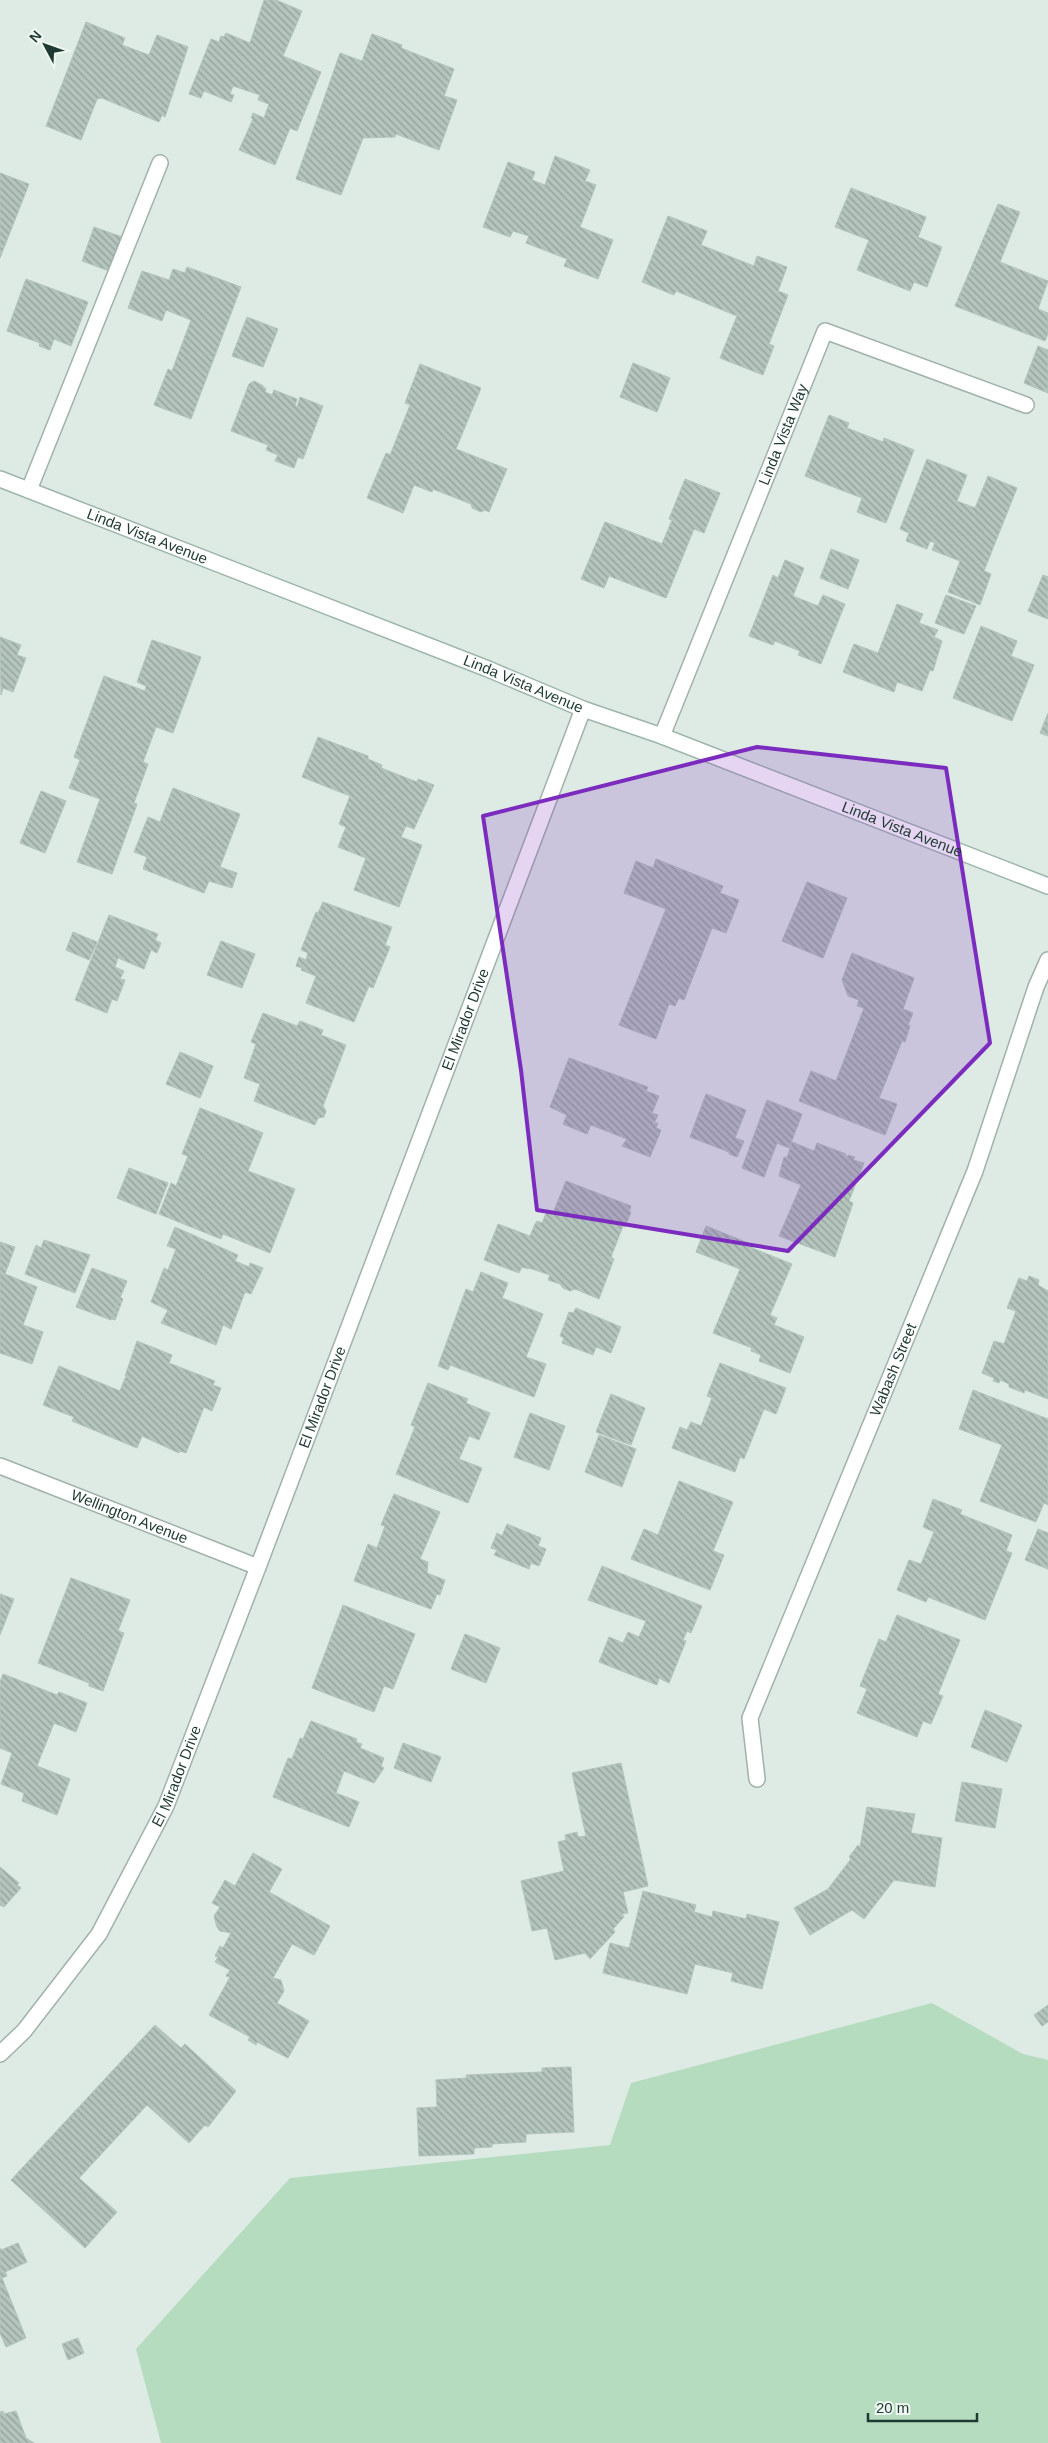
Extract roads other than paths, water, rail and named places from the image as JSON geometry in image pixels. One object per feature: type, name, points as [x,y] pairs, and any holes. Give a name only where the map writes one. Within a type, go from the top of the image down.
[{"type":"street","points":[[29,490],[160,163]]},
{"type":"street","name":"Linda Vista Way","points":[[662,736],[825,331],[1026,405]]},
{"type":"street","name":"Linda Vista Avenue","points":[[0,480],[470,662],[583,709],[662,736],[1048,886]]},
{"type":"street","name":"El Mirador Drive","points":[[0,2054],[24,2031],[99,1934],[166,1806],[583,709]]},
{"type":"street","name":"Wabash Street","points":[[757,1779],[750,1718],[975,1171],[1036,987],[1048,960]]},
{"type":"street","name":"Wellington Avenue","points":[[0,1466],[258,1567]]}]
